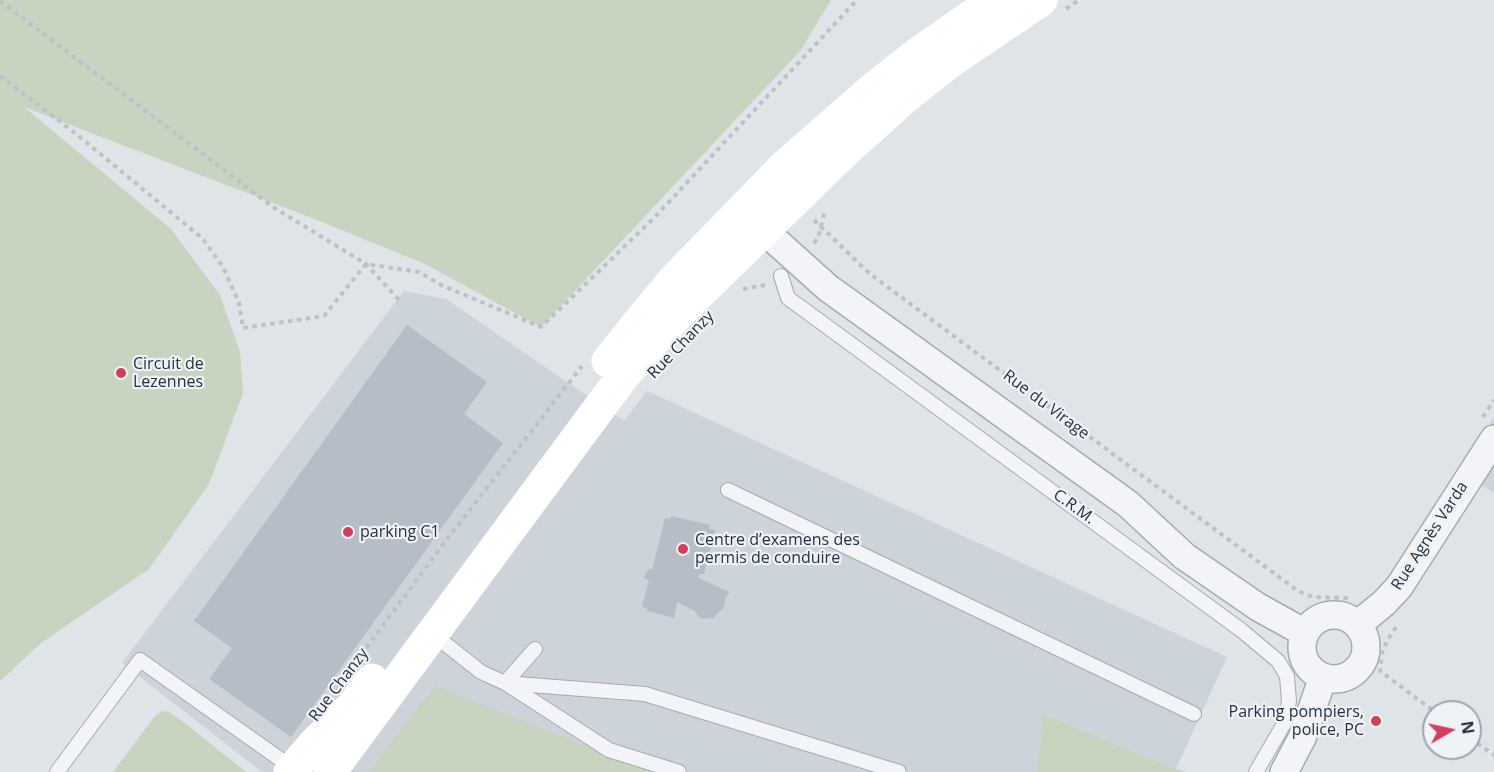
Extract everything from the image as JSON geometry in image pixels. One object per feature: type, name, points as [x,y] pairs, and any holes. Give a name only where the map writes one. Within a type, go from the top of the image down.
[{"type":"main road","name":"Rue Chanzy","points":[[330,772],[623,376],[677,315],[753,220],[797,155],[920,52],[995,0]]},
{"type":"main road","name":"Rue Chanzy","points":[[293,771],[315,743],[353,706],[609,359],[681,273],[753,220],[794,201],[873,125],[923,82],[978,42],[1050,7]]},
{"type":"street","name":"Rue du Virage","points":[[753,220],[789,269],[834,293],[1128,504],[1172,546],[1192,561],[1258,607],[1305,633]]},
{"type":"street","name":"Rue Agnès Varda","points":[[1358,611],[1384,603],[1399,587],[1491,449]]},
{"type":"street","points":[[1358,611],[1366,644],[1361,664],[1347,677],[1335,679],[1323,677],[1312,670],[1304,659],[1302,646],[1309,627],[1319,619],[1332,615],[1345,617],[1358,611]]},
{"type":"street","points":[[1284,772],[1302,738],[1323,677]]},
{"type":"lane","name":"C.R.M.","points":[[789,269],[788,298],[1231,623],[1278,661],[1287,676],[1289,701],[1285,722],[1257,772]]},
{"type":"lane","points":[[728,490],[1194,714]]},
{"type":"lane","points":[[433,634],[481,672],[505,683],[609,750],[679,772]]},
{"type":"lane","points":[[505,683],[535,649]]},
{"type":"lane","points":[[57,772],[140,660],[293,771]]},
{"type":"lane","points":[[505,683],[645,694],[899,772]]},
{"type":"path","points":[[366,264],[419,272],[441,285],[541,327],[654,218],[857,0]]},
{"type":"path","points":[[1050,7],[1079,0]]},
{"type":"path","points":[[0,1],[273,207],[366,264],[402,303]]},
{"type":"path","points":[[0,76],[75,132],[203,239],[224,267],[240,303],[243,328],[324,316],[366,264]]},
{"type":"path","name":"Rue du Virage","points":[[794,201],[870,274],[1298,591],[1358,611]]},
{"type":"path","points":[[736,292],[769,284],[789,269],[818,238],[828,205]]},
{"type":"path","name":"Rue Chanzy","points":[[358,659],[455,529],[588,359]]},
{"type":"path","points":[[1395,628],[1382,653],[1380,672],[1422,703]]},
{"type":"shaded area","points":[[404,291],[446,299],[624,421],[647,391],[1227,657],[1176,769],[1045,714],[1036,772],[652,772],[435,687],[368,772],[262,772],[122,663]]},
{"type":"shaded area","points":[[1494,417],[1494,492],[1458,474]]},
{"type":"green space","points":[[0,0],[831,0],[801,50],[541,327],[425,264],[24,107],[171,229],[220,295],[240,352],[243,393],[209,484],[149,569],[41,643],[0,681]]},
{"type":"green space","points":[[435,686],[652,772],[368,772]]},
{"type":"green space","points":[[162,711],[169,712],[181,720],[246,772],[113,772],[155,716]]},
{"type":"green space","points":[[1044,714],[1176,769],[1186,772],[1036,772]]},
{"type":"building","name":"parking C1","points":[[407,325],[487,382],[464,414],[503,443],[291,737],[209,679],[232,648],[194,621]]},
{"type":"building","name":"Centre d’examens des permis de conduire","points":[[671,516],[710,525],[709,529],[715,530],[704,574],[697,577],[729,592],[724,607],[713,618],[703,619],[695,611],[677,602],[674,618],[647,611],[647,608],[642,607],[649,580],[644,578],[649,568],[652,570],[665,518],[670,519]]},
{"type":"place","name":"Circuit de Lezennes","points":[[121,373]]},
{"type":"place","name":"parking C1","points":[[348,532]]},
{"type":"place","name":"Centre d’examens des permis de conduire","points":[[683,549]]},
{"type":"place","name":"Parking pompiers, police, PC","points":[[1376,721]]}]
